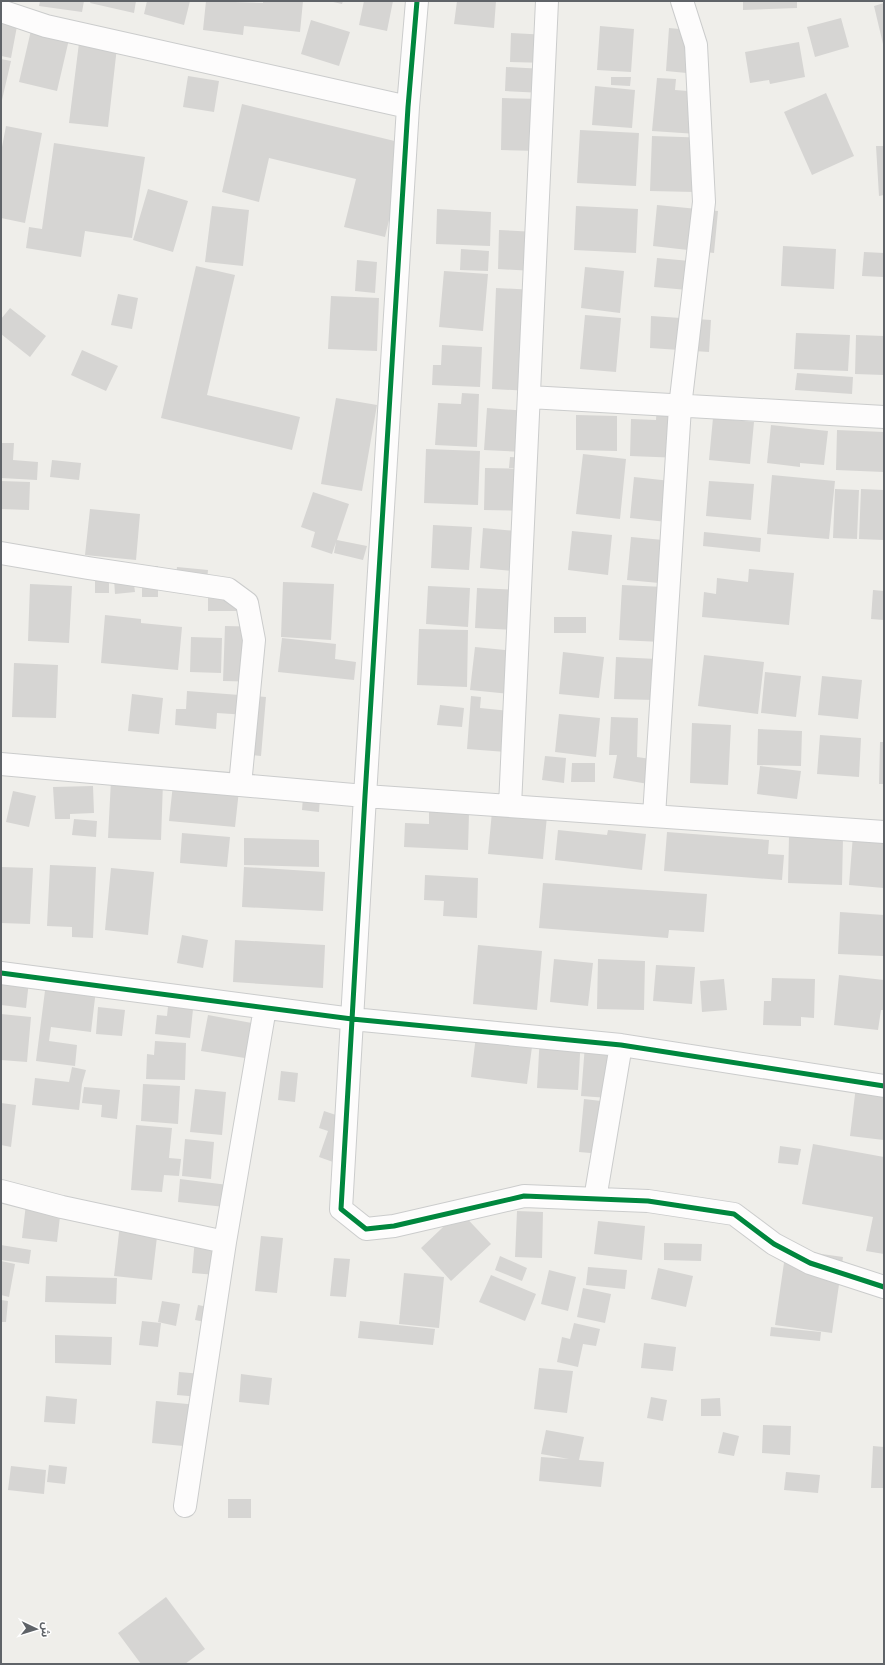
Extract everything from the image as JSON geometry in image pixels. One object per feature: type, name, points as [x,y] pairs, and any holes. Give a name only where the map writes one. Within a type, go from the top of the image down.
[{"type":"street","points":[[417,1],[408,107],[341,1209],[366,1229],[394,1226],[524,1196],[648,1201],[734,1214],[774,1244],[810,1263],[884,1288]]},
{"type":"street","points":[[510,806],[528,397],[548,1]]},
{"type":"street","points":[[654,816],[680,407],[704,202],[696,45],[682,1]]},
{"type":"street","points":[[1,11],[46,26],[408,107]]},
{"type":"street","points":[[528,397],[680,407],[884,417]]},
{"type":"street","points":[[1,553],[228,589],[247,603],[254,640],[240,785]]},
{"type":"street","points":[[1,764],[365,796],[884,832]]},
{"type":"street","points":[[1,973],[352,1019],[620,1045],[884,1086]]},
{"type":"street","points":[[185,1506],[225,1242],[265,1008]]},
{"type":"street","points":[[595,1199],[620,1045]]},
{"type":"street","points":[[1,1191],[62,1207],[225,1242]]},
{"type":"building","points":[[40,1],[84,1],[82,12],[39,6]]},
{"type":"building","points":[[91,1],[136,1],[134,13],[90,3]]},
{"type":"building","points":[[147,1],[190,1],[184,25],[144,14]]},
{"type":"building","points":[[206,1],[263,3],[263,1],[303,1],[300,32],[244,26],[243,35],[203,30]]},
{"type":"building","points":[[329,1],[343,1],[342,4]]},
{"type":"building","points":[[364,1],[393,1],[387,31],[359,25]]},
{"type":"building","points":[[457,1],[496,1],[494,28],[454,24]]},
{"type":"building","points":[[743,1],[797,1],[797,8],[743,10]]},
{"type":"building","points":[[884,3],[884,44],[883,44],[874,6]]},
{"type":"building","points":[[1,17],[18,21],[11,58],[1,56]]},
{"type":"building","points":[[841,18],[849,47],[815,57],[807,27]]},
{"type":"building","points":[[311,20],[350,32],[339,66],[301,54]]},
{"type":"building","points":[[32,26],[70,35],[57,91],[19,82]]},
{"type":"building","points":[[600,26],[634,29],[631,72],[597,70]]},
{"type":"building","points":[[669,28],[701,31],[697,74],[666,71]]},
{"type":"building","points":[[511,33],[549,35],[548,63],[510,62]]},
{"type":"building","points":[[799,42],[805,77],[770,84],[769,80],[750,83],[745,52]]},
{"type":"building","points":[[79,43],[117,47],[108,127],[69,123]]},
{"type":"building","points":[[1,59],[11,61],[2,100],[1,100]]},
{"type":"building","points":[[506,67],[544,69],[543,93],[505,91]]},
{"type":"building","points":[[188,76],[219,81],[214,112],[183,107]]},
{"type":"building","points":[[611,77],[631,77],[630,86],[611,85]]},
{"type":"building","points":[[657,78],[676,79],[675,90],[701,92],[697,134],[652,131]]},
{"type":"building","points":[[595,86],[635,90],[632,128],[592,125]]},
{"type":"building","points":[[826,93],[854,156],[812,175],[784,112]]},
{"type":"building","points":[[502,98],[542,99],[540,151],[501,150]]},
{"type":"building","points":[[242,104],[407,144],[385,237],[344,227],[356,179],[269,158],[259,202],[222,192]]},
{"type":"building","points":[[6,126],[42,133],[25,223],[1,218],[1,147]]},
{"type":"building","points":[[580,130],[639,133],[636,186],[577,183]]},
{"type":"building","points":[[652,136],[711,138],[695,192],[650,191]]},
{"type":"building","points":[[54,143],[145,157],[132,238],[85,231],[81,257],[26,248],[29,227],[42,229]]},
{"type":"building","points":[[876,146],[884,146],[884,195],[879,196]]},
{"type":"building","points":[[148,189],[188,201],[173,252],[133,240]]},
{"type":"building","points":[[657,205],[718,211],[714,253],[653,246]]},
{"type":"building","points":[[212,206],[249,210],[243,266],[205,262]]},
{"type":"building","points":[[576,206],[638,209],[636,253],[574,250]]},
{"type":"building","points":[[437,209],[491,212],[490,246],[436,244]]},
{"type":"building","points":[[499,230],[536,232],[534,271],[498,269]]},
{"type":"building","points":[[783,246],[836,249],[834,289],[781,286]]},
{"type":"building","points":[[461,249],[489,251],[488,271],[460,270]]},
{"type":"building","points":[[864,252],[884,253],[884,277],[862,276]]},
{"type":"building","points":[[657,258],[701,262],[699,291],[654,287]]},
{"type":"building","points":[[357,260],[377,262],[375,293],[355,291]]},
{"type":"building","points":[[196,266],[235,275],[207,395],[300,417],[292,450],[161,418]]},
{"type":"building","points":[[585,267],[624,271],[620,313],[581,308]]},
{"type":"building","points":[[444,271],[488,274],[483,331],[439,327]]},
{"type":"building","points":[[496,288],[535,290],[529,391],[492,389]]},
{"type":"building","points":[[118,294],[138,298],[132,329],[111,325]]},
{"type":"building","points":[[331,296],[379,298],[377,351],[328,349]]},
{"type":"building","points":[[10,308],[46,336],[30,357],[1,334],[1,319]]},
{"type":"building","points":[[585,315],[621,318],[616,372],[580,369]]},
{"type":"building","points":[[651,316],[711,320],[709,352],[650,348]]},
{"type":"building","points":[[796,333],[850,335],[848,371],[794,369]]},
{"type":"building","points":[[856,335],[884,336],[884,375],[855,374]]},
{"type":"building","points":[[442,345],[482,347],[480,387],[432,385],[433,365],[441,365]]},
{"type":"building","points":[[82,350],[118,366],[106,391],[71,375]]},
{"type":"building","points":[[797,373],[853,377],[852,394],[795,390]]},
{"type":"building","points":[[462,393],[479,394],[477,447],[435,445],[438,403],[461,404]]},
{"type":"building","points":[[336,398],[377,405],[362,491],[321,484]]},
{"type":"building","points":[[657,403],[682,404],[681,458],[630,456],[631,419],[656,420]]},
{"type":"building","points":[[487,408],[529,411],[526,452],[484,450]]},
{"type":"building","points":[[576,415],[617,416],[617,451],[576,450]]},
{"type":"building","points":[[713,418],[754,422],[750,464],[709,460]]},
{"type":"building","points":[[771,425],[828,431],[824,465],[800,463],[800,467],[767,463]]},
{"type":"building","points":[[837,430],[884,432],[884,472],[836,470]]},
{"type":"building","points":[[1,443],[14,443],[13,460],[38,462],[37,480],[1,478]]},
{"type":"building","points":[[426,449],[480,451],[478,505],[424,503]]},
{"type":"building","points":[[583,454],[626,459],[620,519],[576,514]]},
{"type":"building","points":[[510,457],[530,458],[530,468],[509,468]]},
{"type":"building","points":[[52,460],[81,463],[79,480],[50,477]]},
{"type":"building","points":[[485,468],[528,469],[527,511],[484,510]]},
{"type":"building","points":[[772,475],[835,481],[829,539],[767,534]]},
{"type":"building","points":[[634,477],[671,481],[667,522],[630,518]]},
{"type":"building","points":[[1,481],[30,482],[29,510],[1,509]]},
{"type":"building","points":[[709,481],[754,484],[751,520],[706,516]]},
{"type":"building","points":[[835,489],[859,490],[857,539],[833,538]]},
{"type":"building","points":[[861,489],[884,490],[884,540],[859,539]]},
{"type":"building","points":[[313,492],[349,504],[337,540],[367,546],[363,560],[334,553],[336,542],[332,554],[311,547],[315,532],[301,527]]},
{"type":"building","points":[[90,509],[140,514],[136,560],[85,555]]},
{"type":"building","points":[[433,525],[472,527],[469,570],[431,568]]},
{"type":"building","points":[[483,528],[527,532],[524,572],[480,568]]},
{"type":"building","points":[[572,531],[612,535],[608,575],[568,570]]},
{"type":"building","points":[[704,532],[761,538],[760,552],[703,546]]},
{"type":"building","points":[[631,537],[674,541],[670,584],[627,580]]},
{"type":"building","points":[[142,566],[158,566],[158,597],[142,597]]},
{"type":"building","points":[[177,567],[208,570],[207,580],[176,577]]},
{"type":"building","points":[[749,569],[794,573],[789,625],[702,617],[704,592],[716,594],[717,578],[748,582]]},
{"type":"building","points":[[95,572],[109,572],[109,593],[95,593]]},
{"type":"building","points":[[133,577],[135,592],[115,594],[114,579]]},
{"type":"building","points":[[283,582],[334,584],[331,640],[281,637]]},
{"type":"building","points":[[30,584],[72,586],[69,643],[28,641]]},
{"type":"building","points":[[208,585],[241,585],[241,611],[208,611]]},
{"type":"building","points":[[622,585],[664,587],[662,642],[619,640]]},
{"type":"building","points":[[428,586],[470,588],[468,627],[426,624]]},
{"type":"building","points":[[477,588],[518,590],[515,630],[475,628]]},
{"type":"building","points":[[873,590],[884,591],[884,620],[871,619]]},
{"type":"building","points":[[105,615],[141,619],[141,623],[182,627],[178,670],[101,663]]},
{"type":"building","points":[[554,617],[586,617],[586,633],[554,633]]},
{"type":"building","points":[[225,626],[263,627],[261,682],[223,681]]},
{"type":"building","points":[[419,629],[468,630],[467,687],[417,685]]},
{"type":"building","points":[[191,637],[222,638],[221,673],[190,672]]},
{"type":"building","points":[[282,638],[336,644],[335,659],[356,662],[354,680],[278,672]]},
{"type":"building","points":[[475,647],[516,651],[511,694],[470,690]]},
{"type":"building","points":[[563,652],[604,657],[599,698],[559,694]]},
{"type":"building","points":[[704,655],[764,662],[758,714],[698,706]]},
{"type":"building","points":[[616,657],[657,659],[655,700],[614,699]]},
{"type":"building","points":[[14,663],[58,665],[56,718],[12,717]]},
{"type":"building","points":[[765,672],[801,676],[796,717],[761,713]]},
{"type":"building","points":[[822,676],[862,680],[858,719],[818,715]]},
{"type":"building","points":[[187,691],[266,697],[261,756],[244,754],[247,715],[217,713],[216,729],[175,725],[176,709],[186,709]]},
{"type":"building","points":[[132,694],[163,698],[159,734],[128,731]]},
{"type":"building","points":[[471,696],[481,697],[480,708],[510,711],[506,752],[467,749]]},
{"type":"building","points":[[440,705],[464,708],[462,727],[437,725]]},
{"type":"building","points":[[559,714],[600,718],[596,757],[555,752]]},
{"type":"building","points":[[611,717],[638,718],[637,757],[665,761],[660,786],[613,778],[617,755],[609,755]]},
{"type":"building","points":[[692,723],[731,725],[728,785],[690,783]]},
{"type":"building","points":[[758,729],[802,731],[801,766],[757,765]]},
{"type":"building","points":[[820,735],[861,738],[859,777],[817,774]]},
{"type":"building","points":[[880,742],[884,742],[884,784],[879,784]]},
{"type":"building","points":[[545,756],[566,758],[564,783],[542,780]]},
{"type":"building","points":[[572,763],[595,763],[595,782],[571,782]]},
{"type":"building","points":[[760,766],[801,771],[797,799],[757,794]]},
{"type":"building","points":[[174,775],[240,781],[235,827],[169,821]]},
{"type":"building","points":[[111,780],[163,782],[161,840],[108,838]]},
{"type":"building","points":[[93,786],[94,813],[70,814],[70,819],[55,819],[53,787]]},
{"type":"building","points":[[13,791],[36,796],[29,827],[6,822]]},
{"type":"building","points":[[303,797],[320,798],[319,812],[302,810]]},
{"type":"building","points":[[493,801],[548,805],[543,859],[488,854]]},
{"type":"building","points":[[429,811],[469,813],[468,850],[404,847],[405,823],[429,824]]},
{"type":"building","points":[[74,819],[97,821],[96,837],[72,835]]},
{"type":"building","points":[[558,830],[607,835],[608,830],[646,834],[642,870],[555,860]]},
{"type":"building","points":[[667,832],[769,840],[768,854],[784,855],[782,880],[664,871]]},
{"type":"building","points":[[182,833],[230,837],[227,867],[180,863]]},
{"type":"building","points":[[853,835],[884,838],[884,888],[849,885]]},
{"type":"building","points":[[789,836],[843,838],[842,885],[788,883]]},
{"type":"building","points":[[244,838],[319,840],[319,867],[244,865]]},
{"type":"building","points":[[50,865],[96,867],[93,938],[72,937],[72,927],[47,926]]},
{"type":"building","points":[[1,867],[33,868],[30,924],[1,923]]},
{"type":"building","points":[[244,867],[325,872],[323,911],[242,907]]},
{"type":"building","points":[[111,868],[154,872],[148,935],[105,930]]},
{"type":"building","points":[[425,875],[478,878],[477,918],[443,916],[444,901],[424,900]]},
{"type":"building","points":[[543,883],[707,894],[704,932],[669,930],[668,938],[539,928]]},
{"type":"building","points":[[840,912],[884,915],[883,956],[838,954]]},
{"type":"building","points":[[182,935],[208,940],[203,968],[177,963]]},
{"type":"building","points":[[235,940],[325,945],[323,988],[233,982]]},
{"type":"building","points":[[478,945],[542,951],[537,1010],[473,1004]]},
{"type":"building","points":[[554,959],[593,963],[588,1006],[550,1002]]},
{"type":"building","points":[[598,959],[645,961],[644,1010],[597,1009]]},
{"type":"building","points":[[656,965],[695,967],[692,1004],[653,1001]]},
{"type":"building","points":[[47,975],[97,981],[91,1032],[51,1027],[49,1041],[77,1045],[75,1066],[36,1061]]},
{"type":"building","points":[[839,975],[884,980],[884,1010],[881,1010],[878,1030],[834,1025]]},
{"type":"building","points":[[1,978],[29,981],[26,1008],[1,1005]]},
{"type":"building","points":[[772,978],[815,979],[814,1018],[801,1017],[801,1026],[763,1025],[764,1001],[771,1001]]},
{"type":"building","points":[[724,979],[727,1010],[702,1012],[700,981]]},
{"type":"building","points":[[169,997],[194,1000],[190,1038],[155,1034],[157,1015],[167,1016]]},
{"type":"building","points":[[98,1007],[125,1010],[122,1036],[96,1034]]},
{"type":"building","points":[[1,1014],[31,1017],[27,1062],[1,1060]]},
{"type":"building","points":[[208,1015],[257,1024],[251,1059],[201,1051]]},
{"type":"building","points":[[478,1019],[522,1024],[520,1046],[532,1047],[527,1084],[471,1077]]},
{"type":"building","points":[[540,1035],[581,1037],[578,1090],[537,1088]]},
{"type":"building","points":[[155,1041],[186,1043],[185,1080],[146,1079],[147,1054],[154,1055]]},
{"type":"building","points":[[585,1045],[627,1049],[623,1099],[581,1096]]},
{"type":"building","points":[[72,1067],[86,1070],[82,1084],[79,1110],[32,1105],[35,1078],[69,1082]]},
{"type":"building","points":[[281,1071],[298,1073],[295,1102],[278,1100]]},
{"type":"building","points":[[857,1078],[884,1082],[884,1140],[850,1136]]},
{"type":"building","points":[[143,1084],[180,1086],[178,1124],[141,1121]]},
{"type":"building","points":[[84,1087],[120,1090],[117,1119],[101,1117],[102,1105],[82,1103]]},
{"type":"building","points":[[195,1089],[226,1092],[222,1135],[190,1132]]},
{"type":"building","points":[[584,1099],[618,1103],[613,1155],[579,1152]]},
{"type":"building","points":[[1,1103],[16,1105],[11,1147],[1,1145]]},
{"type":"building","points":[[324,1111],[348,1119],[333,1162],[319,1157],[328,1131],[319,1128]]},
{"type":"building","points":[[136,1125],[172,1128],[169,1158],[181,1159],[179,1176],[164,1175],[162,1192],[131,1190]]},
{"type":"building","points":[[185,1139],[214,1142],[211,1179],[182,1176]]},
{"type":"building","points":[[813,1144],[884,1157],[884,1254],[866,1251],[873,1217],[802,1204]]},
{"type":"building","points":[[780,1146],[801,1149],[798,1165],[778,1163]]},
{"type":"building","points":[[180,1179],[228,1185],[225,1207],[178,1202]]},
{"type":"building","points":[[26,1204],[61,1208],[57,1242],[22,1238]]},
{"type":"building","points":[[460,1211],[491,1244],[451,1281],[421,1248]]},
{"type":"building","points":[[517,1211],[543,1212],[542,1258],[515,1257]]},
{"type":"building","points":[[598,1221],[645,1226],[642,1260],[594,1254]]},
{"type":"building","points":[[120,1224],[158,1228],[152,1280],[114,1276]]},
{"type":"building","points":[[261,1236],[283,1238],[277,1293],[255,1291]]},
{"type":"building","points":[[195,1238],[232,1241],[229,1276],[192,1273]]},
{"type":"building","points":[[664,1243],[702,1244],[701,1261],[664,1260]]},
{"type":"building","points":[[1,1245],[31,1250],[29,1264],[1,1260]]},
{"type":"building","points":[[786,1249],[843,1257],[832,1333],[775,1325]]},
{"type":"building","points":[[500,1256],[527,1268],[522,1281],[495,1270]]},
{"type":"building","points":[[334,1258],[350,1259],[346,1297],[330,1296]]},
{"type":"building","points":[[1,1261],[15,1264],[9,1297],[1,1295]]},
{"type":"building","points":[[588,1267],[627,1270],[625,1289],[586,1285]]},
{"type":"building","points":[[658,1268],[693,1276],[686,1307],[651,1299]]},
{"type":"building","points":[[549,1270],[576,1277],[568,1311],[541,1304]]},
{"type":"building","points":[[404,1273],[444,1277],[439,1328],[399,1324]]},
{"type":"building","points":[[491,1275],[536,1294],[525,1321],[479,1302]]},
{"type":"building","points":[[46,1276],[117,1278],[116,1304],[45,1302]]},
{"type":"building","points":[[583,1288],[611,1294],[605,1323],[577,1317]]},
{"type":"building","points":[[1,1300],[8,1301],[6,1322],[1,1322]]},
{"type":"building","points":[[162,1301],[180,1304],[176,1326],[158,1322]]},
{"type":"building","points":[[198,1305],[223,1310],[220,1325],[195,1320]]},
{"type":"building","points":[[142,1321],[161,1323],[158,1347],[139,1345]]},
{"type":"building","points":[[360,1321],[435,1329],[433,1345],[358,1338]]},
{"type":"building","points":[[574,1323],[600,1329],[596,1346],[583,1344],[578,1367],[557,1362],[562,1337],[570,1339]]},
{"type":"building","points":[[771,1327],[821,1332],[820,1341],[770,1336]]},
{"type":"building","points":[[55,1335],[112,1337],[111,1365],[55,1363]]},
{"type":"building","points":[[644,1343],[676,1347],[673,1371],[641,1368]]},
{"type":"building","points":[[539,1368],[573,1371],[567,1413],[534,1409]]},
{"type":"building","points":[[179,1372],[202,1374],[200,1397],[177,1395]]},
{"type":"building","points":[[241,1374],[272,1378],[269,1405],[239,1402]]},
{"type":"building","points":[[46,1396],[77,1399],[75,1424],[44,1422]]},
{"type":"building","points":[[651,1397],[667,1400],[663,1421],[647,1418]]},
{"type":"building","points":[[720,1398],[721,1416],[701,1416],[701,1399]]},
{"type":"building","points":[[156,1401],[198,1405],[194,1447],[152,1443]]},
{"type":"building","points":[[763,1425],[791,1426],[790,1455],[762,1453]]},
{"type":"building","points":[[546,1430],[584,1437],[579,1460],[604,1462],[601,1487],[539,1481],[541,1457],[569,1459],[541,1454]]},
{"type":"building","points":[[723,1432],[739,1436],[734,1456],[718,1453]]},
{"type":"building","points":[[873,1446],[884,1447],[884,1488],[871,1488]]},
{"type":"building","points":[[49,1465],[67,1467],[65,1484],[47,1482]]},
{"type":"building","points":[[11,1466],[46,1470],[44,1494],[8,1490]]},
{"type":"building","points":[[786,1472],[820,1475],[818,1493],[784,1490]]},
{"type":"building","points":[[228,1499],[251,1499],[251,1518],[228,1518]]},
{"type":"building","points":[[166,1597],[205,1649],[185,1664],[141,1664],[118,1633]]},
{"type":"cycle path","points":[[417,1],[408,107],[341,1209],[366,1229],[394,1226],[524,1196],[648,1201],[734,1214],[774,1244],[810,1263],[884,1287]]},
{"type":"cycle path","points":[[1,973],[352,1019],[621,1045],[884,1086]]}]
